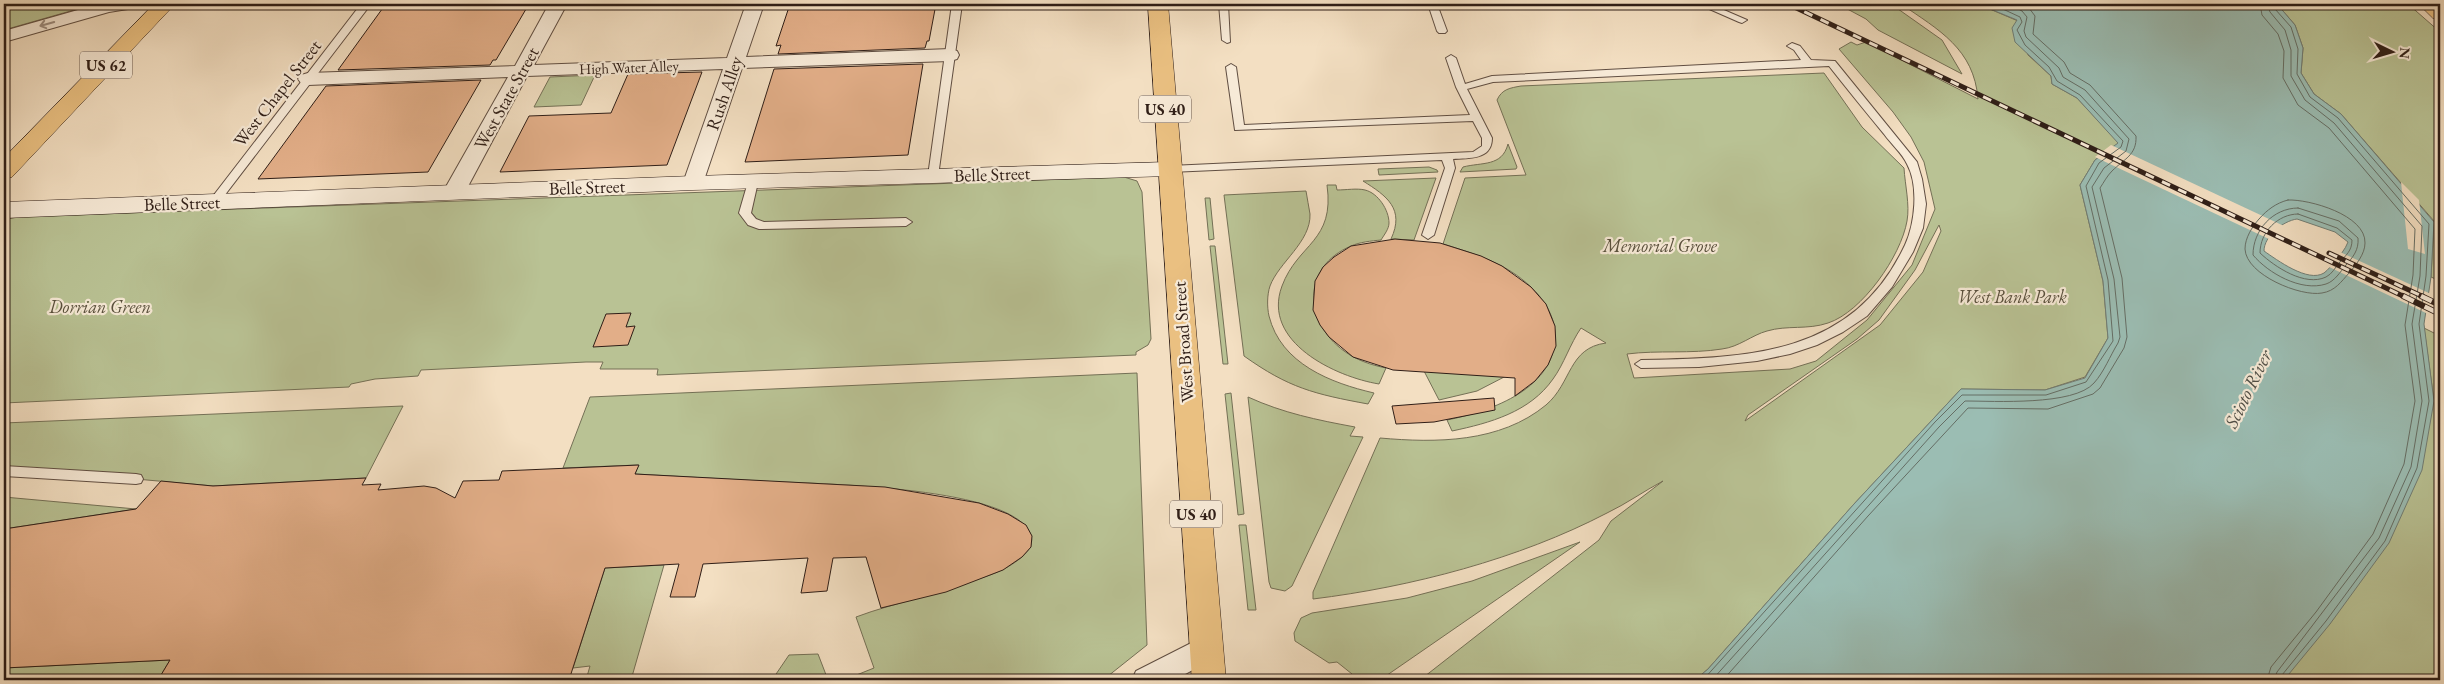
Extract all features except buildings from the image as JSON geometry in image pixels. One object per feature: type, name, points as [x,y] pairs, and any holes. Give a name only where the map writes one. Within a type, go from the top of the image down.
[{"type":"main road","name":"US 62","points":[[4,172],[164,4]]},
{"type":"main road","name":"West Broad Street","points":[[1158,4],[1208,664]]},
{"type":"main road","points":[[2430,4],[2440,14]]},
{"type":"street","points":[[4,37],[108,6],[128,4]]},
{"type":"street","name":"West State Street","points":[[454,192],[558,4]]},
{"type":"street","name":"Rush Alley","points":[[693,183],[755,4]]},
{"type":"street","name":"High Water Alley","points":[[308,79],[950,55]]},
{"type":"street","name":"Belle Street","points":[[4,210],[693,183],[1170,169]]},
{"type":"street","points":[[1147,680],[1208,664]]},
{"type":"lane","name":"West Chapel Street","points":[[214,202],[366,4]]},
{"type":"lane","points":[[933,176],[957,4]]},
{"type":"lane","points":[[1223,4],[1227,40]]},
{"type":"lane","points":[[1432,4],[1442,31]]},
{"type":"lane","points":[[1703,4],[1742,20]]},
{"type":"lane","points":[[1792,46],[1808,64]]},
{"type":"lane","points":[[1170,169],[1474,155],[1482,152],[1487,146],[1487,138],[1461,87],[1451,58]]},
{"type":"lane","points":[[1461,87],[1473,86],[1492,79],[1832,63],[1913,164],[1918,180],[1921,209],[1914,241],[1890,281],[1871,304],[1839,330],[1764,356],[1699,363],[1641,364]]},
{"type":"lane","points":[[1231,67],[1240,128],[1477,118]]},
{"type":"lane","points":[[1428,235],[1450,168],[1446,156]]},
{"type":"lane","points":[[753,182],[745,213],[752,222],[763,226],[906,222]]},
{"type":"lane","points":[[4,471],[136,479]]},
{"type":"green space","points":[[4,4],[95,4],[4,30]]},
{"type":"green space","points":[[1838,4],[1891,4],[1942,40],[1962,74],[1878,30],[1866,19]]},
{"type":"green space","points":[[1901,4],[1978,4],[2018,21],[2028,55],[2051,76],[2052,84],[2077,98],[2119,143],[2095,160],[2080,185],[2103,281],[2108,338],[2085,377],[2045,390],[1961,389],[1854,504],[1708,669],[1695,680],[1420,680],[1599,540],[1611,521],[1663,481],[1614,509],[1573,529],[1501,557],[1426,579],[1350,594],[1313,599],[1313,592],[1380,438],[1445,440],[1467,438],[1509,427],[1528,418],[1546,405],[1561,387],[1571,368],[1584,352],[1594,346],[1606,343],[1581,328],[1553,379],[1533,400],[1495,420],[1452,431],[1447,420],[1483,410],[1519,394],[1534,382],[1546,368],[1553,351],[1555,332],[1553,319],[1540,296],[1531,287],[1501,265],[1443,244],[1465,178],[1526,175],[1497,100],[1501,93],[1510,88],[1521,86],[1824,73],[1862,127],[1904,168],[1908,202],[1907,221],[1897,250],[1878,281],[1854,307],[1841,317],[1828,323],[1775,329],[1722,349],[1627,354],[1634,378],[1790,369],[1816,361],[1867,320],[1912,265],[1935,209],[1924,162],[1911,137],[1893,112],[1839,49],[1851,42],[1857,45],[1866,42],[1978,99],[1970,67],[1962,54],[1941,32]],"holes":[[[1939,225],[1941,231],[1923,272],[1880,325],[1745,421],[1748,415],[1857,339],[1879,320],[1915,270]]]},
{"type":"green space","points":[[2277,4],[2408,4],[2440,32],[2440,281],[2431,277],[2434,221],[2341,114],[2314,94],[2301,73],[2303,48],[2295,25]]},
{"type":"green space","points":[[595,75],[581,105],[534,107],[550,77]]},
{"type":"green space","points":[[1508,144],[1517,167],[1516,169],[1460,172],[1463,167],[1496,160],[1501,157]]},
{"type":"green space","points":[[1429,167],[1438,172],[1379,175],[1378,169]]},
{"type":"green space","name":"Dorrian Green","points":[[1124,177],[1137,181],[1142,192],[1151,339],[1148,345],[1136,352],[1136,355],[657,375],[658,369],[600,369],[603,362],[586,362],[421,370],[418,376],[375,379],[351,384],[349,387],[4,403],[4,220],[17,217]]},
{"type":"green space","points":[[1436,178],[1414,240],[1391,239],[1395,229],[1395,211],[1386,198],[1363,181]]},
{"type":"green space","points":[[1327,185],[1336,185],[1337,190],[1359,189],[1370,192],[1382,203],[1389,218],[1388,227],[1381,240],[1351,246],[1335,255],[1323,267],[1316,281],[1314,296],[1315,311],[1321,325],[1331,339],[1354,357],[1369,364],[1386,368],[1379,384],[1343,374],[1324,365],[1306,353],[1292,340],[1282,324],[1278,306],[1282,286],[1297,260],[1314,241],[1326,219],[1328,204]]},
{"type":"green space","points":[[1306,191],[1310,214],[1309,224],[1300,243],[1274,277],[1270,286],[1268,293],[1269,316],[1275,333],[1284,347],[1296,359],[1325,377],[1374,393],[1368,404],[1332,397],[1289,383],[1244,356],[1224,195]]},
{"type":"green space","points":[[1205,198],[1210,198],[1214,239],[1209,240]]},
{"type":"green space","points":[[1210,246],[1215,246],[1228,364],[1223,364]]},
{"type":"green space","points":[[2424,328],[2440,336],[2440,680],[2280,680],[2434,401]]},
{"type":"green space","points":[[1424,371],[1508,375],[1477,391],[1439,400]]},
{"type":"green space","points":[[1137,373],[1147,645],[1103,680],[844,680],[874,668],[856,617],[948,590],[990,575],[1012,564],[1027,551],[1032,542],[1029,531],[1012,516],[983,504],[946,496],[861,486],[635,474],[638,465],[563,468],[590,397]]},
{"type":"green space","points":[[1231,393],[1244,514],[1238,515],[1225,394]]},
{"type":"green space","points":[[1248,397],[1300,415],[1355,427],[1350,436],[1363,437],[1292,586],[1285,591],[1271,588],[1269,582]]},
{"type":"green space","points":[[403,406],[366,478],[213,486],[4,471],[4,423]]},
{"type":"green space","points":[[4,497],[136,509],[4,529]]},
{"type":"green space","points":[[1239,525],[1246,525],[1256,610],[1248,610]]},
{"type":"green space","points":[[1580,542],[1380,680],[1355,680],[1352,674],[1337,662],[1329,663],[1295,641],[1294,633],[1301,618],[1312,613],[1407,598],[1472,581]]},
{"type":"green space","points":[[664,565],[631,680],[586,680],[590,666],[573,668],[605,568]]},
{"type":"green space","points":[[818,654],[828,680],[772,680],[789,655]]},
{"type":"green space","points":[[170,660],[158,680],[4,680],[4,668]]},
{"type":"water","name":"Scioto River","points":[[1978,4],[2277,4],[2295,25],[2303,48],[2301,73],[2314,94],[2341,114],[2434,222],[2431,277],[2424,324],[2434,401],[2422,470],[2389,543],[2330,624],[2284,680],[1695,680],[1708,669],[1854,504],[1961,389],[2045,390],[2085,378],[2108,338],[2103,281],[2080,185],[2095,160],[2118,143],[2077,98],[2052,84],[2051,76],[2015,42],[2012,28],[2017,20]],"holes":[[[2297,219],[2335,232],[2348,242],[2328,269],[2324,273],[2317,275],[2301,273],[2264,251],[2267,240],[2275,230],[2292,220]]]},
{"type":"pier","points":[[2111,145],[2284,226],[2271,240],[2095,157]]},
{"type":"pier","points":[[2401,182],[2419,200],[2425,254],[2408,249]]},
{"type":"pier","points":[[2340,252],[2431,294],[2428,314],[2327,266]]},
{"type":"railway","points":[[1788,4],[2405,297]]},
{"type":"railway","points":[[2329,253],[2424,297]]},
{"type":"railway","points":[[2403,296],[2440,314]]},
{"type":"railway","points":[[2421,296],[2440,305]]},
{"type":"park label","name":"Memorial Grove","points":[[1660,245]]},
{"type":"park label","name":"West Bank Park","points":[[2012,296]]}]
